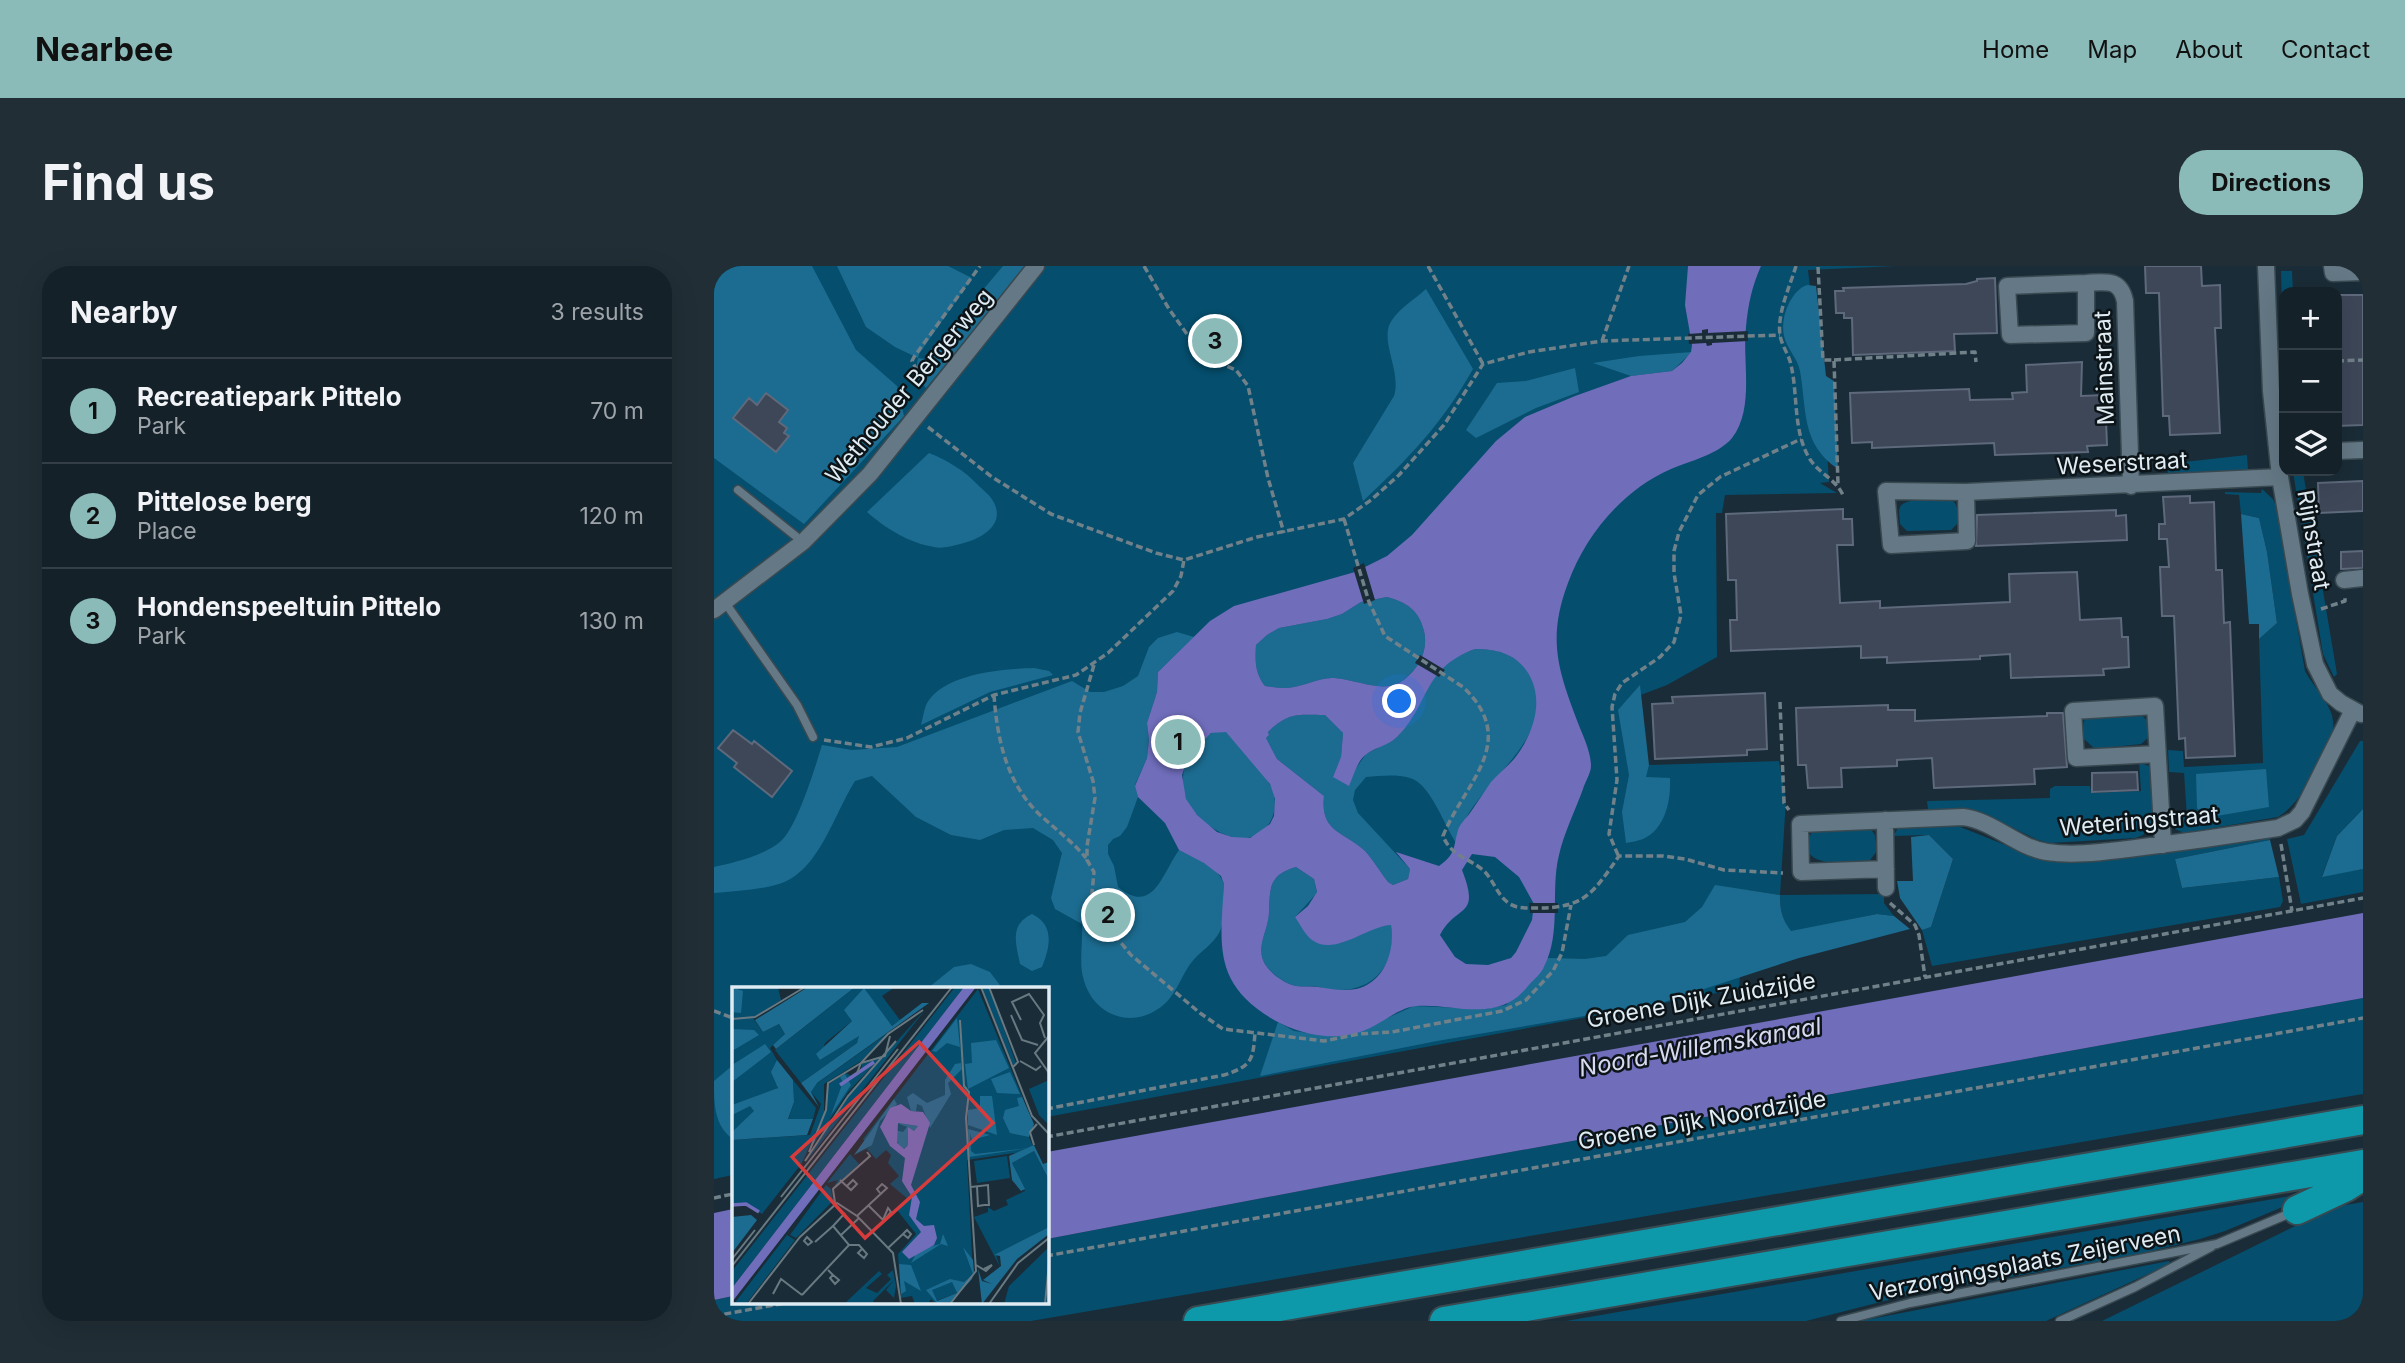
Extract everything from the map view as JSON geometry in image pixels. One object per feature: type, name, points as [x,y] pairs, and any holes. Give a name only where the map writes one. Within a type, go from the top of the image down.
[{"type":"highway","points":[[1198,1321],[2363,1120]]},
{"type":"highway","points":[[1444,1321],[2363,1164]]},
{"type":"highway","points":[[2297,1210],[2363,1176]]},
{"type":"street","name":"Wethouder Bergerweg","points":[[719,606],[803,541],[870,474],[1036,266]]},
{"type":"street","name":"Rijnstraat","points":[[2266,266],[2271,391],[2279,440]]},
{"type":"street","points":[[2332,266],[2333,273],[2363,272]]},
{"type":"street","name":"Mainstraat","points":[[2086,283],[2086,333],[2010,335],[2007,286],[2113,281],[2119,286],[2123,292],[2130,486]]},
{"type":"street","points":[[2342,451],[2363,450]]},
{"type":"street","name":"Rijnstraat","points":[[2280,477],[2315,664],[2330,694],[2358,713]]},
{"type":"street","name":"Weserstraat","points":[[1966,492],[1967,541],[1891,545],[1886,491],[1966,492],[2280,477]]},
{"type":"street","points":[[2344,580],[2363,578]]},
{"type":"street","points":[[2157,754],[2076,758],[2073,711],[2155,706],[2164,845]]},
{"type":"street","name":"Weteringstraat","points":[[1800,824],[1963,817],[1979,819],[2031,848],[2048,852],[2107,851],[2278,828],[2295,820],[2302,812],[2358,713]]},
{"type":"street","points":[[1885,820],[1886,888]]},
{"type":"street","points":[[1800,824],[1801,872],[1886,869]]},
{"type":"lane","points":[[738,490],[803,541]]},
{"type":"lane","points":[[719,606],[797,705],[813,737]]},
{"type":"lane","name":"Verzorgingsplaats Zeijerveen","points":[[2060,1321],[2135,1287],[2217,1244],[2297,1210]]},
{"type":"lane","name":"Verzorgingsplaats Zeijerveen","points":[[1841,1321],[1910,1303],[2217,1244]]},
{"type":"path","points":[[932,397],[912,361],[980,266]]},
{"type":"path","points":[[1144,266],[1169,309],[1207,362],[1215,361],[1236,370],[1248,386],[1268,478],[1284,533]]},
{"type":"path","points":[[1428,266],[1483,364]]},
{"type":"path","points":[[1602,341],[1629,266]]},
{"type":"path","points":[[1796,266],[1783,309],[1780,335],[1792,367],[1801,439],[1808,457],[1820,472],[1838,484]]},
{"type":"path","points":[[1818,267],[1823,359],[1975,352],[1976,362]]},
{"type":"path","points":[[915,418],[992,477],[1051,514],[1156,553],[1184,560],[1257,537],[1343,519],[1371,500],[1399,475],[1444,425],[1483,364],[1529,352],[1602,341],[1780,335]]},
{"type":"path","points":[[1834,360],[1838,484],[1843,495]]},
{"type":"path","points":[[2342,360],[2363,360]]},
{"type":"path","points":[[1619,856],[1609,834],[1617,780],[1612,707],[1615,694],[1622,683],[1660,657],[1674,642],[1681,615],[1674,573],[1674,551],[1679,532],[1698,495],[1720,477],[1801,439]]},
{"type":"path","points":[[1343,519],[1369,602],[1385,636],[1410,655],[1449,678],[1474,698],[1482,712],[1488,748],[1482,768],[1450,817],[1443,836],[1448,849],[1485,872],[1509,903],[1528,908],[1558,908],[1583,900],[1599,884],[1619,856]]},
{"type":"path","points":[[813,737],[871,747],[907,738],[995,695],[1026,685],[1067,678],[1094,665],[1173,591],[1181,576],[1184,560]]},
{"type":"path","points":[[2304,614],[2345,601],[2344,580]]},
{"type":"path","points":[[1087,860],[1095,799],[1093,781],[1079,732],[1080,713],[1094,665]]},
{"type":"path","points":[[995,695],[1000,743],[1009,770],[1038,813],[1063,833],[1087,860],[1094,872],[1093,893],[1104,922],[1131,955],[1223,1029],[1324,1041],[1469,1018],[1517,1006],[1536,991],[1553,971],[1562,953],[1571,905]]},
{"type":"path","points":[[1780,702],[1784,803],[1800,824]]},
{"type":"path","points":[[2278,828],[2292,911]]},
{"type":"path","points":[[1619,856],[1645,854],[1685,859],[1724,870],[1801,872]]},
{"type":"path","points":[[1886,888],[1893,908],[1915,925],[1925,977]]},
{"type":"path","name":"Groene Dijk Zuidzijde","points":[[1048,1137],[2363,898]]},
{"type":"path","points":[[714,1011],[732,1018]]},
{"type":"path","name":"Groene Dijk Noordzijde","points":[[1048,1256],[2363,1018]]},
{"type":"path","points":[[1048,1110],[1244,1069],[1253,1056],[1255,1032]]},
{"type":"path","points":[[714,1198],[732,1194]]},
{"type":"path","points":[[714,1316],[780,1304]]},
{"type":"shaded area","points":[[714,266],[1896,266],[1808,270],[1824,404],[1829,482],[1820,483],[1837,493],[1725,495],[1722,513],[1716,513],[1717,657],[1667,685],[1638,696],[1646,773],[1649,765],[1779,761],[1786,800],[1780,895],[1746,890],[1739,989],[1048,1117],[1048,987],[732,987],[732,1175],[714,1179]]},
{"type":"shaded area","points":[[714,266],[812,266],[856,350],[897,386],[904,416],[804,524],[714,458]]},
{"type":"shaded area","points":[[837,266],[948,266],[972,278],[918,358],[895,347],[866,327]]},
{"type":"shaded area","points":[[1003,266],[1026,266],[926,388],[915,376],[918,358],[925,359]]},
{"type":"shaded area","points":[[2281,271],[2292,271],[2293,287],[2281,287]]},
{"type":"shaded area","points":[[1807,285],[1816,286],[1826,376],[1834,381],[1838,469],[1817,449],[1812,438],[1805,413],[1799,367],[1784,336],[1785,314],[1791,299]]},
{"type":"shaded area","points":[[1426,289],[1473,369],[1424,440],[1363,501],[1353,463],[1394,396],[1396,386],[1388,328],[1399,312]]},
{"type":"shaded area","points":[[1692,352],[1672,371],[1631,376],[1593,363],[1639,356]]},
{"type":"shaded area","points":[[1575,368],[1579,392],[1536,408],[1476,438],[1466,430],[1497,383],[1526,381]]},
{"type":"shaded area","points":[[929,453],[962,471],[992,499],[997,517],[983,535],[954,546],[934,547],[898,534],[867,512]]},
{"type":"shaded area","points":[[2247,455],[2248,470],[2168,473],[2166,464]]},
{"type":"shaded area","points":[[2294,476],[2304,476],[2337,674],[2334,677],[2323,654]]},
{"type":"shaded area","points":[[2262,489],[2273,499],[2276,506],[2305,671],[2329,707],[2333,731],[2304,790],[2288,810],[2278,817],[2184,833],[2175,829],[2169,819],[2187,817],[2184,773],[2169,772],[2168,750],[2183,751],[2184,767],[2263,763],[2259,639],[2277,623],[2267,552],[2259,518],[2241,514],[2239,495],[2225,494],[2261,493]]},
{"type":"shaded area","points":[[1923,499],[1950,499],[1957,506],[1957,524],[1951,530],[1907,531],[1900,524],[1899,509],[1903,504]]},
{"type":"shaded area","points":[[2241,514],[2259,518],[2267,552],[2277,623],[2259,639],[2259,624],[2249,624]]},
{"type":"shaded area","points":[[1387,597],[1411,608],[1424,631],[1423,654],[1407,677],[1388,686],[1334,678],[1287,688],[1265,686],[1257,672],[1256,645],[1267,635],[1279,628],[1342,614],[1361,602]]},
{"type":"shaded area","points":[[1177,632],[1194,637],[1158,672],[1157,692],[1147,723],[1147,758],[1135,785],[1138,797],[1127,827],[1108,845],[1108,854],[1114,866],[1118,887],[1130,895],[1140,897],[1155,888],[1179,850],[1211,867],[1224,884],[1223,916],[1218,935],[1191,963],[1166,1002],[1149,1014],[1125,1018],[1114,1015],[1103,1009],[1088,990],[1081,965],[1082,924],[1055,909],[1051,898],[1062,853],[1053,840],[1033,828],[1004,830],[980,840],[951,835],[916,817],[872,776],[855,781],[815,855],[793,877],[763,888],[714,893],[714,867],[740,861],[767,850],[787,834],[805,796],[822,745],[852,750],[897,747],[1072,681],[1090,692],[1104,692],[1123,686],[1138,676],[1149,647],[1158,638]]},
{"type":"shaded area","points":[[1475,649],[1504,653],[1522,665],[1537,695],[1536,718],[1511,761],[1477,802],[1464,823],[1457,844],[1431,797],[1418,782],[1399,776],[1366,777],[1355,790],[1353,800],[1358,813],[1410,869],[1408,879],[1393,885],[1364,850],[1329,824],[1324,808],[1324,796],[1277,759],[1266,738],[1268,732],[1294,716],[1325,715],[1343,733],[1341,758],[1333,777],[1357,767],[1366,754],[1395,739],[1406,726],[1438,671],[1458,655]]},
{"type":"shaded area","points":[[1034,668],[1049,671],[1053,675],[990,692],[921,725],[927,703],[947,685],[976,675]]},
{"type":"shaded area","points":[[1640,685],[1649,765],[1646,777],[1670,778],[1669,795],[1666,813],[1657,828],[1643,839],[1626,843],[1622,812],[1629,775],[1618,710]]},
{"type":"shaded area","points":[[2141,715],[2148,722],[2149,737],[2141,744],[2095,749],[2084,739],[2085,718]]},
{"type":"shaded area","points":[[1226,731],[1261,771],[1270,785],[1275,801],[1270,823],[1259,834],[1251,837],[1223,834],[1196,814],[1186,799],[1183,780],[1190,755],[1210,734]]},
{"type":"shaded area","points":[[2360,741],[2363,741],[2363,809],[2337,836],[2322,876],[2363,869],[2363,892],[2301,904],[2287,839],[2304,835]]},
{"type":"shaded area","points":[[2139,762],[2149,766],[2152,772],[2154,810],[2150,828],[2135,838],[2050,843],[1981,813],[1928,809],[1927,801],[2050,798],[2050,789],[2055,786],[2090,786],[2091,793],[2141,791]]},
{"type":"shaded area","points":[[2266,769],[2269,807],[2205,818],[2197,808],[2196,774]]},
{"type":"shaded area","points":[[2363,809],[2363,869],[2322,877],[2337,836]]},
{"type":"shaded area","points":[[1958,826],[2035,857],[2269,834],[2270,840],[2175,859],[2182,888],[2279,877],[2283,901],[2280,907],[1932,966],[1922,930],[1931,927],[1953,859],[1929,835],[1893,836],[1899,827]]},
{"type":"shaded area","points":[[1870,828],[1875,835],[1877,851],[1870,860],[1825,862],[1809,852],[1808,843],[1813,830]]},
{"type":"shaded area","points":[[1929,835],[1953,859],[1931,927],[1922,930],[1900,898],[1897,881],[1913,881],[1911,837]]},
{"type":"shaded area","points":[[2270,840],[2279,877],[2182,888],[2175,859]]},
{"type":"shaded area","points":[[1296,867],[1314,879],[1317,893],[1295,917],[1341,943],[1391,924],[1391,950],[1382,971],[1374,979],[1353,989],[1332,990],[1296,986],[1277,976],[1265,964],[1261,948],[1271,889],[1276,878]]},
{"type":"shaded area","points":[[1715,885],[1780,895],[1782,914],[1791,931],[1877,914],[1894,916],[1910,929],[1799,958],[1661,1003],[1437,1041],[1260,1076],[1278,1022],[1294,1031],[1329,1036],[1352,1034],[1414,1006],[1485,1009],[1506,1005],[1544,967],[1547,958],[1585,959],[1606,956],[1628,935],[1685,922],[1702,907]]},
{"type":"shaded area","points":[[1884,894],[1884,903],[1894,916],[1877,914],[1791,932],[1782,914],[1780,895]]},
{"type":"shaded area","points":[[1032,914],[1044,924],[1049,937],[1042,967],[1032,971],[1020,964],[1016,935],[1020,923]]},
{"type":"shaded area","points":[[971,964],[990,972],[1001,987],[929,987],[954,967]]},
{"type":"shaded area","points":[[2363,998],[2363,1094],[1031,1321],[714,1321],[714,1300],[732,1296],[732,1304],[1048,1304],[1048,1239],[1395,1173]]},
{"type":"shaded area","points":[[732,1066],[732,1138],[719,1121],[715,1106],[714,1081]]},
{"type":"shaded area","points":[[2308,1193],[2309,1196],[2200,1239],[2135,1255],[1908,1295],[1806,1321],[1566,1321]]},
{"type":"shaded area","points":[[2363,1202],[2363,1321],[2102,1321],[2334,1207]]},
{"type":"shaded area","points":[[2169,1261],[2170,1264],[2046,1321],[1860,1321]]},
{"type":"water","points":[[1688,266],[1761,266],[1749,303],[1747,319],[1743,413],[1732,438],[1712,453],[1654,478],[1622,501],[1585,547],[1568,583],[1558,621],[1558,654],[1591,766],[1559,855],[1553,940],[1543,970],[1524,991],[1504,1005],[1476,1009],[1416,1006],[1404,1009],[1358,1033],[1321,1036],[1285,1026],[1274,1020],[1254,1006],[1230,977],[1222,945],[1224,884],[1221,876],[1204,863],[1179,850],[1165,823],[1138,797],[1135,786],[1147,758],[1147,723],[1157,692],[1158,672],[1210,621],[1234,606],[1355,572],[1387,556],[1412,535],[1496,441],[1525,417],[1631,376],[1672,371],[1691,352],[1685,305]],"holes":[[[1387,597],[1406,604],[1419,618],[1425,635],[1424,649],[1419,662],[1408,677],[1389,686],[1334,678],[1287,688],[1265,686],[1257,672],[1256,645],[1267,635],[1279,628],[1342,614],[1361,602]],[[1475,649],[1490,650],[1504,653],[1521,664],[1532,681],[1535,692],[1532,727],[1514,759],[1491,782],[1460,826],[1448,858],[1439,866],[1396,852],[1410,869],[1408,879],[1393,885],[1364,850],[1329,824],[1324,808],[1324,796],[1277,759],[1266,738],[1268,732],[1288,718],[1325,715],[1343,733],[1341,757],[1333,777],[1349,786],[1361,760],[1368,753],[1397,737],[1408,725],[1436,677],[1458,657]],[[1226,732],[1270,784],[1275,799],[1274,816],[1270,824],[1250,838],[1232,837],[1217,832],[1197,815],[1186,799],[1182,775],[1189,755],[1211,733]],[[1472,854],[1495,857],[1519,877],[1534,904],[1532,920],[1511,958],[1488,965],[1466,964],[1455,957],[1440,935],[1468,904],[1467,886],[1462,870]],[[1296,867],[1314,879],[1317,892],[1308,906],[1295,917],[1312,940],[1331,945],[1391,925],[1392,943],[1387,962],[1369,984],[1350,990],[1299,986],[1291,985],[1272,973],[1263,960],[1261,948],[1271,889],[1281,874]]]},
{"type":"water","name":"Noord-Willemskanaal","points":[[2363,913],[2363,998],[1395,1173],[1048,1239],[1048,1152]]},
{"type":"water","points":[[732,1209],[732,1296],[714,1300],[714,1213]]},
{"type":"pier","points":[[1708,329],[1708,333],[1748,331],[1748,341],[1712,343],[1707,346],[1706,343],[1689,344],[1688,334],[1702,333],[1702,330]]},
{"type":"pier","points":[[1364,563],[1375,600],[1364,604],[1353,568]]},
{"type":"pier","points":[[1420,655],[1445,670],[1439,677],[1415,663]]},
{"type":"pier","points":[[1529,903],[1558,903],[1558,913],[1530,913]]},
{"type":"building","points":[[2145,266],[2201,266],[2202,286],[2220,285],[2221,328],[2215,328],[2220,433],[2170,435],[2169,416],[2163,416],[2159,293],[2146,293]]},
{"type":"building","points":[[1995,278],[1997,333],[1954,334],[1955,351],[1853,355],[1852,318],[1844,318],[1844,313],[1836,313],[1835,291],[1844,291],[1843,288],[1966,284],[1977,279]]},
{"type":"building","points":[[2342,295],[2363,295],[2363,425],[2342,426]]},
{"type":"building","points":[[2082,362],[2081,396],[2105,395],[2107,445],[2087,446],[2088,452],[1995,455],[1994,443],[1872,448],[1872,442],[1852,443],[1850,393],[1969,389],[1970,400],[2013,399],[2012,393],[2027,392],[2026,365]]},
{"type":"building","points":[[766,393],[788,410],[779,422],[787,428],[784,433],[789,436],[776,452],[733,418],[749,398],[757,405]]},
{"type":"building","points":[[2363,481],[2363,511],[2319,513],[2318,483]]},
{"type":"building","points":[[2190,496],[2190,503],[2214,502],[2216,570],[2222,570],[2224,623],[2230,622],[2235,756],[2186,758],[2185,738],[2179,739],[2174,616],[2162,616],[2160,567],[2169,567],[2167,539],[2159,539],[2159,524],[2165,524],[2163,497]]},
{"type":"building","points":[[1843,509],[1843,519],[1852,519],[1853,545],[1837,545],[1840,603],[1880,601],[1880,608],[2010,602],[2009,574],[2077,572],[2080,620],[2121,618],[2122,637],[2128,637],[2129,667],[2103,669],[2104,675],[2011,678],[2010,654],[1980,656],[1980,659],[1887,663],[1887,657],[1861,658],[1861,646],[1731,651],[1730,620],[1737,620],[1736,580],[1728,580],[1726,514]]},
{"type":"building","points":[[2116,510],[2116,516],[2126,515],[2127,540],[1976,546],[1977,515]]},
{"type":"building","points":[[2363,551],[2363,568],[2341,569],[2341,552]]},
{"type":"building","points":[[1765,693],[1767,749],[1747,750],[1747,755],[1655,759],[1652,704],[1673,703],[1672,697]]},
{"type":"building","points":[[1888,705],[1888,710],[1915,710],[1915,721],[2047,716],[2047,713],[2063,713],[2067,767],[2034,769],[2035,784],[1934,788],[1932,758],[1897,760],[1897,766],[1841,768],[1842,787],[1808,788],[1806,765],[1798,765],[1796,708]]},
{"type":"building","points":[[733,730],[752,744],[754,741],[792,771],[772,797],[734,767],[737,763],[718,748]]},
{"type":"building","points":[[2137,772],[2138,790],[2092,792],[2092,773]]},
{"type":"place","name":"Hondenspeeltuin Pittelo","points":[[1215,341]]},
{"type":"place","name":"Recreatiepark Pittelo","points":[[1178,742]]},
{"type":"place","name":"Pittelose berg","points":[[1108,915]]}]
